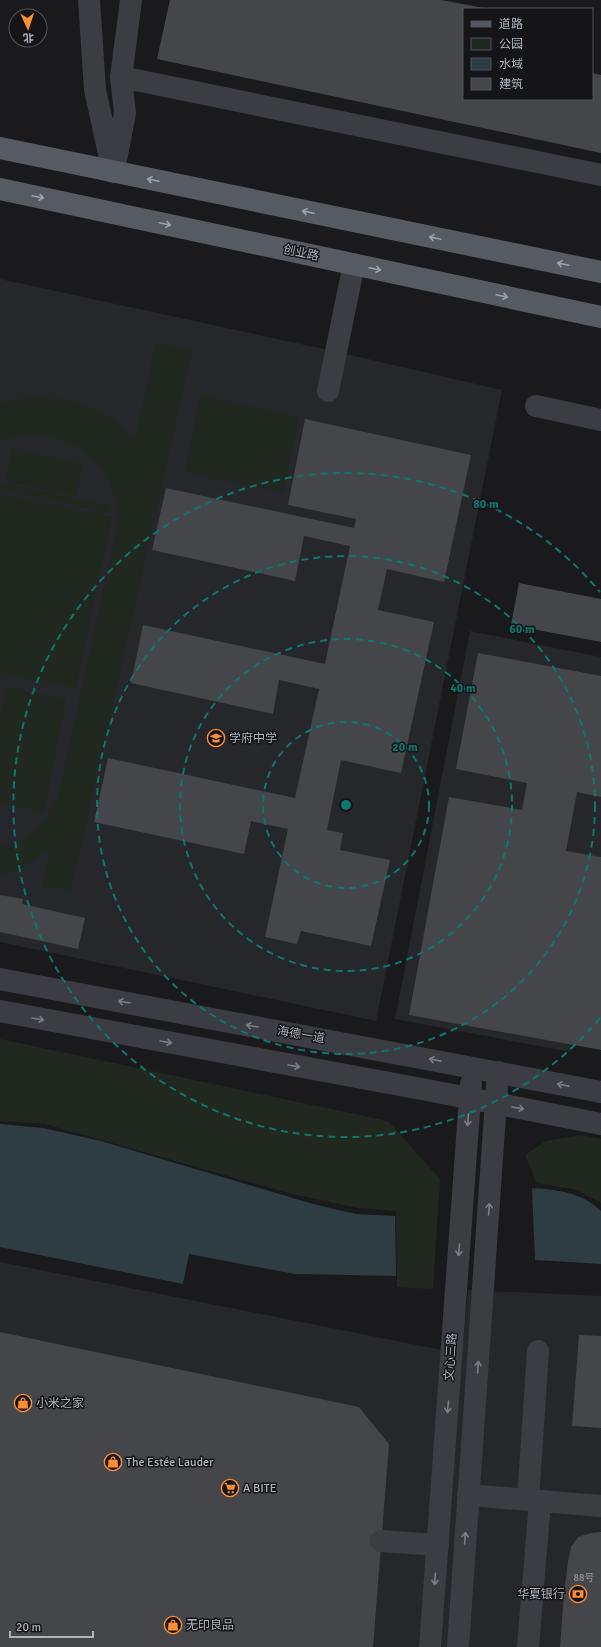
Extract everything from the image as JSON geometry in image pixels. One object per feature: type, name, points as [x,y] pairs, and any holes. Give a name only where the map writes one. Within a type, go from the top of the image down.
[{"type":"main road","points":[[0,148],[601,272]]},
{"type":"main road","name":"创业路","points":[[0,189],[601,317]]},
{"type":"street","points":[[89,0],[95,90],[113,172]]},
{"type":"street","points":[[113,172],[125,113],[122,77],[131,0]]},
{"type":"street","points":[[122,77],[601,175]]},
{"type":"street","points":[[328,391],[354,264]]},
{"type":"street","points":[[536,406],[601,420]]},
{"type":"street","name":"海德一道","points":[[0,979],[601,1092]]},
{"type":"street","points":[[0,1011],[470,1098],[601,1124]]},
{"type":"street","name":"文心三路","points":[[430,1647],[472,1067]]},
{"type":"street","points":[[458,1647],[498,1072]]},
{"type":"street","points":[[528,1647],[538,1351]]},
{"type":"street","points":[[468,1495],[601,1506]]},
{"type":"street","points":[[381,1541],[438,1545]]},
{"type":"shaded area","name":"学府中学","points":[[0,279],[324,349],[502,390],[376,1021],[0,942]]},
{"type":"shaded area","points":[[470,631],[601,657],[601,891],[571,1052],[395,1019]]},
{"type":"shaded area","points":[[0,1262],[462,1354],[468,1290],[601,1296],[601,1647],[0,1647]]},
{"type":"green space","points":[[156,342],[192,351],[71,891],[42,886],[50,849],[22,867],[0,875],[0,848],[20,840],[42,823],[58,797],[118,518],[115,496],[105,474],[95,461],[82,450],[68,442],[52,437],[35,435],[17,437],[0,442],[0,403],[25,398],[53,398],[67,400],[94,408],[105,414],[135,440]]},
{"type":"green space","points":[[200,395],[299,417],[283,492],[185,472]]},
{"type":"green space","points":[[12,449],[83,464],[76,496],[5,481]]},
{"type":"green space","points":[[0,483],[111,506],[110,513],[0,489]]},
{"type":"green space","points":[[0,494],[112,517],[76,688],[0,673]]},
{"type":"green space","points":[[6,688],[66,699],[44,812],[0,804],[0,718]]},
{"type":"green space","points":[[0,1039],[388,1121],[440,1179],[433,1289],[397,1287],[396,1211],[357,1208],[288,1193],[45,1124],[0,1121]]},
{"type":"green space","points":[[583,1135],[601,1139],[601,1203],[577,1190],[537,1183],[525,1155],[546,1141]]},
{"type":"water","points":[[0,1124],[43,1128],[101,1141],[313,1204],[356,1214],[395,1216],[396,1276],[295,1274],[189,1254],[183,1284],[0,1247]]},
{"type":"water","points":[[532,1188],[560,1191],[578,1196],[594,1205],[601,1211],[601,1264],[535,1260]]},
{"type":"building","points":[[170,0],[441,0],[484,8],[463,8],[463,100],[593,100],[593,73],[601,75],[601,153],[157,59]]},
{"type":"building","points":[[305,419],[471,455],[444,582],[387,569],[378,610],[434,622],[401,773],[341,760],[327,830],[343,833],[340,850],[390,860],[371,946],[301,931],[297,944],[265,937],[288,829],[251,821],[244,854],[94,822],[108,758],[295,798],[319,689],[279,680],[273,714],[131,683],[143,625],[325,664],[350,546],[304,536],[295,581],[152,550],[166,488],[354,528],[356,519],[288,505]]},
{"type":"building","points":[[519,583],[601,599],[601,642],[511,625]]},
{"type":"building","points":[[478,653],[601,676],[601,797],[577,792],[566,851],[601,857],[601,1050],[409,1015],[449,797],[522,810],[527,783],[456,769]]},
{"type":"building","points":[[0,895],[23,899],[22,904],[85,918],[78,949],[0,932]]},
{"type":"building","points":[[0,1332],[359,1407],[389,1444],[373,1647],[0,1647]]},
{"type":"building","points":[[579,1335],[601,1336],[601,1428],[572,1426]]},
{"type":"building","points":[[601,1532],[601,1647],[560,1647],[564,1593],[571,1547],[578,1537]]},
{"type":"place","name":"学府中学","points":[[216,738]]},
{"type":"place","name":"小米之家","points":[[23,1403]]},
{"type":"place","name":"The Estée Lauder","points":[[113,1462]]},
{"type":"place","name":"A BITE","points":[[230,1488]]},
{"type":"place","name":"华夏银行","points":[[578,1594]]},
{"type":"place","name":"无印良品","points":[[173,1625]]}]
